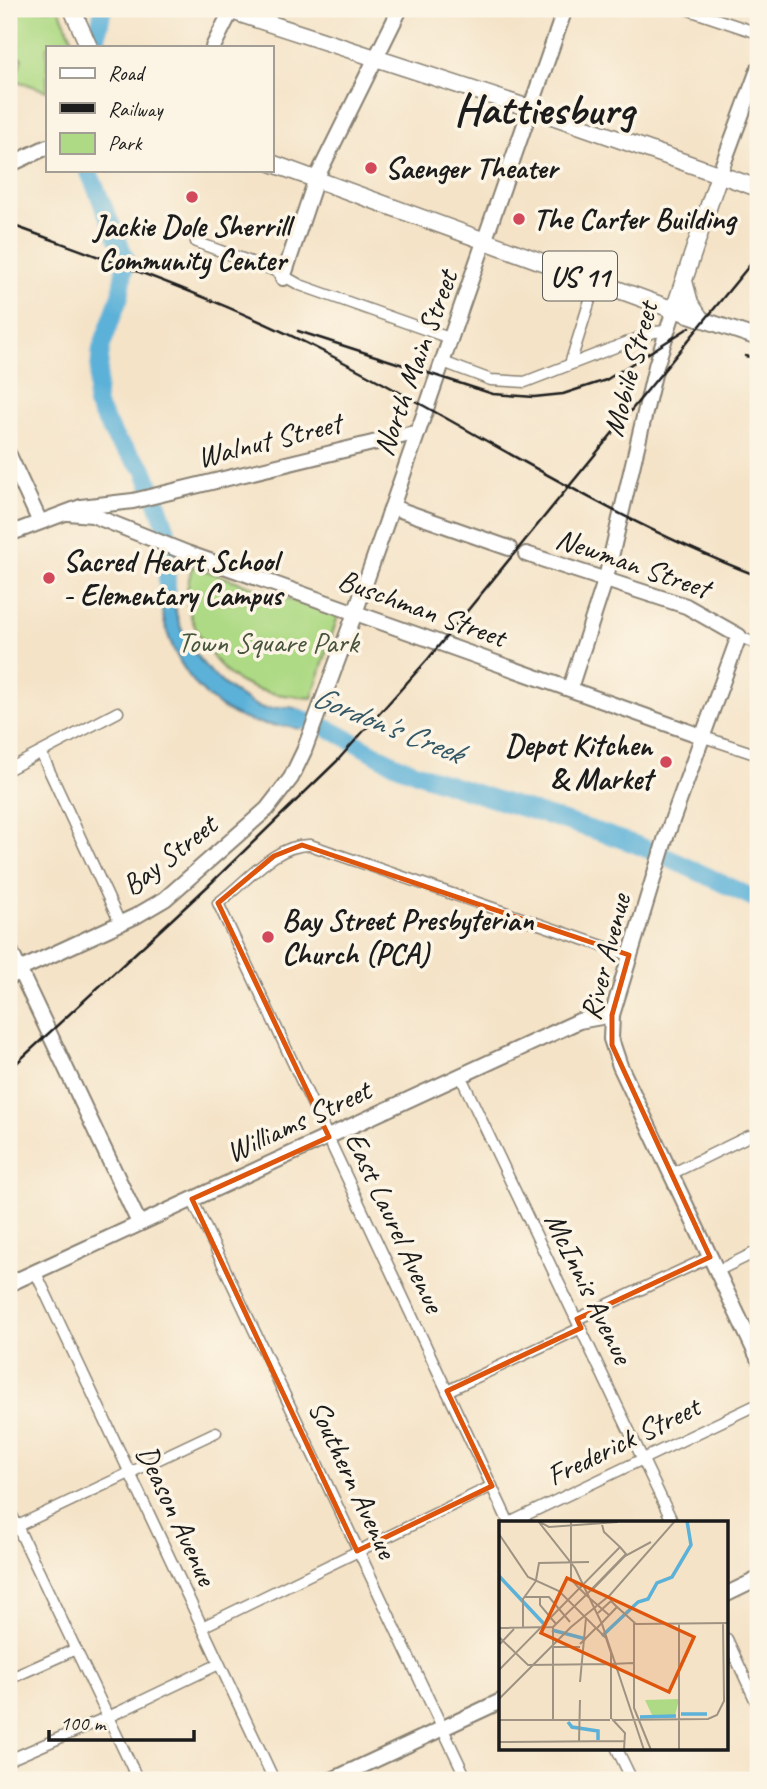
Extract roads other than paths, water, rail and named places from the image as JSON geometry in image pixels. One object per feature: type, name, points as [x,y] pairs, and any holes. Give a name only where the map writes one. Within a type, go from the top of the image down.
[{"type":"main road","points":[[72,9],[89,46]]},
{"type":"main road","points":[[229,10],[531,109],[758,188]]},
{"type":"main road","name":"US 11","points":[[273,164],[674,310]]},
{"type":"main road","name":"Mobile Street","points":[[674,310],[719,175]]},
{"type":"main road","points":[[684,281],[693,310],[700,318]]},
{"type":"street","points":[[283,278],[316,178],[400,9]]},
{"type":"street","name":"North Main Street","points":[[310,734],[452,339],[565,9]]},
{"type":"street","points":[[686,9],[758,33]]},
{"type":"street","points":[[213,46],[229,10]]},
{"type":"street","name":"Mobile Street","points":[[719,175],[758,70]]},
{"type":"street","points":[[9,165],[46,147]]},
{"type":"street","points":[[196,242],[273,270],[283,278],[452,339]]},
{"type":"street","points":[[570,364],[596,281]]},
{"type":"street","points":[[674,310],[758,338]]},
{"type":"street","name":"Mobile Street","points":[[570,688],[606,578],[666,331],[674,310]]},
{"type":"street","points":[[443,362],[491,380],[516,383],[529,381],[654,332],[666,331]]},
{"type":"street","name":"Walnut Street","points":[[9,534],[39,520],[81,507],[137,499],[418,432]]},
{"type":"street","points":[[9,455],[39,520]]},
{"type":"street","points":[[115,524],[118,512],[137,499]]},
{"type":"street","name":"Newman Street","points":[[392,507],[509,548]]},
{"type":"street","name":"Buschman Street","points":[[68,513],[92,515],[187,553],[758,755]]},
{"type":"street","name":"Newman Street","points":[[526,554],[606,578],[702,612],[758,645]]},
{"type":"street","name":"River Avenue","points":[[739,636],[665,840],[629,955],[610,1029],[615,1054],[758,1358]]},
{"type":"street","points":[[9,769],[118,712]]},
{"type":"street","name":"Bay Street","points":[[12,973],[120,923],[168,897],[267,810],[291,778],[310,734]]},
{"type":"street","points":[[41,753],[120,923]]},
{"type":"street","name":"East Laurel Avenue","points":[[508,1521],[218,903],[281,852],[295,846],[310,845],[629,955]]},
{"type":"street","points":[[9,948],[12,973],[139,1223]]},
{"type":"street","name":"Williams Street","points":[[9,1284],[579,1021],[612,1015]]},
{"type":"street","name":"McInnis Avenue","points":[[460,1075],[672,1521]]},
{"type":"street","points":[[671,1174],[749,1136]]},
{"type":"street","name":"Southern Avenue","points":[[192,1199],[467,1780]]},
{"type":"street","points":[[447,1391],[579,1324],[714,1264],[758,1251]]},
{"type":"street","name":"Deason Avenue","points":[[35,1271],[274,1780]]},
{"type":"street","name":"Frederick Street","points":[[513,1521],[758,1404]]},
{"type":"street","points":[[13,1528],[216,1432]]},
{"type":"street","points":[[202,1627],[492,1486]]},
{"type":"street","points":[[9,1509],[13,1528],[76,1649],[138,1780]]},
{"type":"street","points":[[728,1594],[758,1579]]},
{"type":"street","points":[[728,1641],[758,1706]]},
{"type":"street","points":[[9,1679],[76,1649]]},
{"type":"street","points":[[9,1760],[219,1664]]},
{"type":"street","points":[[332,1780],[499,1703]]},
{"type":"street","points":[[617,1750],[632,1780]]},
{"type":"water","points":[[161,565],[176,568],[173,590],[176,612],[183,632],[207,668],[223,684],[259,707],[292,707],[306,713],[301,728],[257,723],[230,713],[208,697],[189,675],[174,651],[165,623],[160,594]]},
{"type":"waterway","name":"Gordon's Creek","points":[[95,46],[103,9]]},
{"type":"waterway","name":"Gordon's Creek","points":[[89,172],[126,259],[120,296],[101,348],[96,404],[117,441],[144,469],[159,508],[167,531],[167,589]]},
{"type":"waterway","name":"Gordon's Creek","points":[[282,717],[312,722],[390,762],[433,779],[637,845],[758,900]]},
{"type":"railway","points":[[9,224],[168,283],[286,333],[378,380],[646,527],[758,576]]},
{"type":"railway","points":[[9,1070],[208,886],[337,761],[428,659],[758,255]]},
{"type":"railway","points":[[298,331],[493,394],[534,397],[563,394],[606,380],[690,327]]},
{"type":"railway","points":[[745,356],[758,358]]},
{"type":"place","name":"Saenger Theater","points":[[371,168]]},
{"type":"place","name":"Jackie Dole Sherrill Community Center","points":[[192,197]]},
{"type":"place","name":"The Carter Building","points":[[519,219]]},
{"type":"place","name":"Sacred Heart School - Elementary Campus","points":[[49,578]]},
{"type":"place","name":"Depot Kitchen & Market","points":[[666,762]]},
{"type":"place","name":"Bay Street Presbyterian Church (PCA)","points":[[268,937]]},
{"type":"district","name":"Hattiesburg","points":[[544,109]]},
{"type":"park label","name":"Town Square Park","points":[[268,642]]}]
